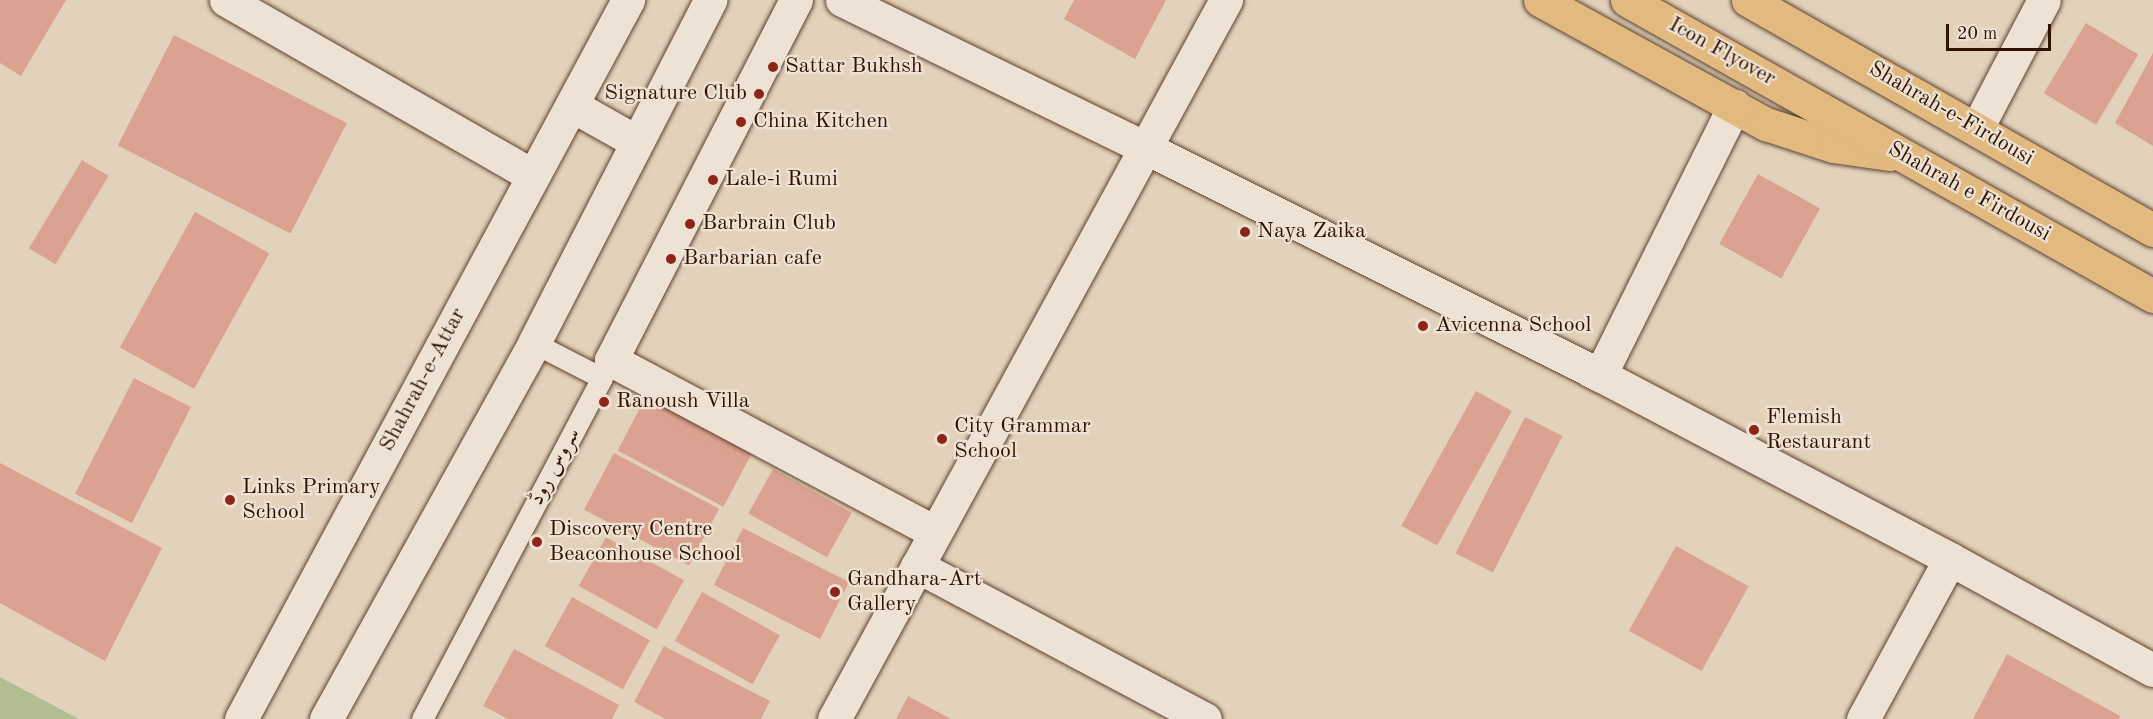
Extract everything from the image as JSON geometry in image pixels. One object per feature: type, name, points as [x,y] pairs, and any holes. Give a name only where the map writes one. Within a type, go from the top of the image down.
[{"type":"main road","points":[[1540,0],[1766,124],[1833,146],[1906,156]]},
{"type":"main road","name":"Icon Flyover","points":[[1627,0],[1785,87]]},
{"type":"main road","name":"Shahrah-e-Firdousi","points":[[1748,0],[2153,230]]},
{"type":"main road","name":"Shahrah e Firdousi","points":[[1785,87],[2153,296]]},
{"type":"street","points":[[226,0],[533,176]]},
{"type":"street","name":"Shahrah-e-Attar","points":[[241,719],[533,176],[573,106],[628,0]]},
{"type":"street","points":[[326,719],[534,344],[710,0]]},
{"type":"street","points":[[796,0],[607,369],[935,532]]},
{"type":"street","points":[[842,0],[1144,147],[1600,375],[1950,559],[2153,670]]},
{"type":"street","points":[[834,719],[1226,0]]},
{"type":"street","points":[[1977,128],[2044,0]]},
{"type":"street","points":[[573,106],[637,142]]},
{"type":"street","points":[[1600,375],[1734,106]]},
{"type":"street","points":[[1863,719],[1950,559]]},
{"type":"street","points":[[917,566],[1205,719]]},
{"type":"lane","points":[[534,344],[607,369]]},
{"type":"lane","name":"سروس روڈ","points":[[422,719],[607,369]]},
{"type":"green space","points":[[0,677],[79,719],[0,719]]},
{"type":"building","points":[[0,0],[66,0],[21,76],[0,63]]},
{"type":"building","points":[[1074,0],[1166,0],[1135,59],[1064,19]]},
{"type":"building","points":[[2086,23],[2138,54],[2096,125],[2044,93]]},
{"type":"building","points":[[174,35],[347,123],[291,234],[118,145]]},
{"type":"building","points":[[2153,53],[2153,146],[2115,123]]},
{"type":"building","points":[[82,160],[109,176],[56,264],[29,248]]},
{"type":"building","points":[[1758,174],[1820,208],[1781,278],[1719,244]]},
{"type":"building","points":[[195,212],[269,253],[194,389],[120,348]]},
{"type":"building","points":[[134,378],[191,407],[132,523],[75,494]]},
{"type":"building","points":[[1476,391],[1512,411],[1437,546],[1401,526]]},
{"type":"building","points":[[648,393],[754,449],[723,507],[617,450]]},
{"type":"building","points":[[1525,417],[1562,436],[1493,572],[1456,553]]},
{"type":"building","points":[[614,453],[719,509],[689,565],[584,510]]},
{"type":"building","points":[[0,463],[162,548],[105,661],[0,603]]},
{"type":"building","points":[[773,469],[852,513],[827,557],[748,514]]},
{"type":"building","points":[[743,528],[849,582],[820,639],[714,585]]},
{"type":"building","points":[[606,537],[684,580],[657,629],[579,586]]},
{"type":"building","points":[[1676,546],[1749,586],[1702,671],[1629,631]]},
{"type":"building","points":[[702,592],[780,635],[753,684],[675,641]]},
{"type":"building","points":[[572,597],[650,640],[623,689],[545,646]]},
{"type":"building","points":[[664,646],[770,701],[761,719],[665,719],[634,702]]},
{"type":"building","points":[[514,649],[619,705],[612,719],[508,719],[483,706]]},
{"type":"building","points":[[2007,654],[2120,716],[2119,719],[1973,719]]},
{"type":"building","points":[[908,696],[951,719],[896,719]]},
{"type":"place","name":"Sattar Bukhsh","points":[[773,67]]},
{"type":"place","name":"Signature Club","points":[[759,94]]},
{"type":"place","name":"China Kitchen","points":[[741,122]]},
{"type":"place","name":"Lale-i Rumi","points":[[713,180]]},
{"type":"place","name":"Barbrain Club","points":[[690,224]]},
{"type":"place","name":"Naya Zaika","points":[[1245,232]]},
{"type":"place","name":"Barbarian cafe","points":[[671,259]]},
{"type":"place","name":"Avicenna School","points":[[1423,326]]},
{"type":"place","name":"Ranoush Villa","points":[[604,402]]},
{"type":"place","name":"Flemish Restaurant","points":[[1754,430]]},
{"type":"place","name":"City Grammar School","points":[[942,439]]},
{"type":"place","name":"Links Primary School","points":[[230,500]]},
{"type":"place","name":"Discovery Centre Beaconhouse School","points":[[537,542]]},
{"type":"place","name":"Gandhara-Art Gallery","points":[[835,592]]}]
